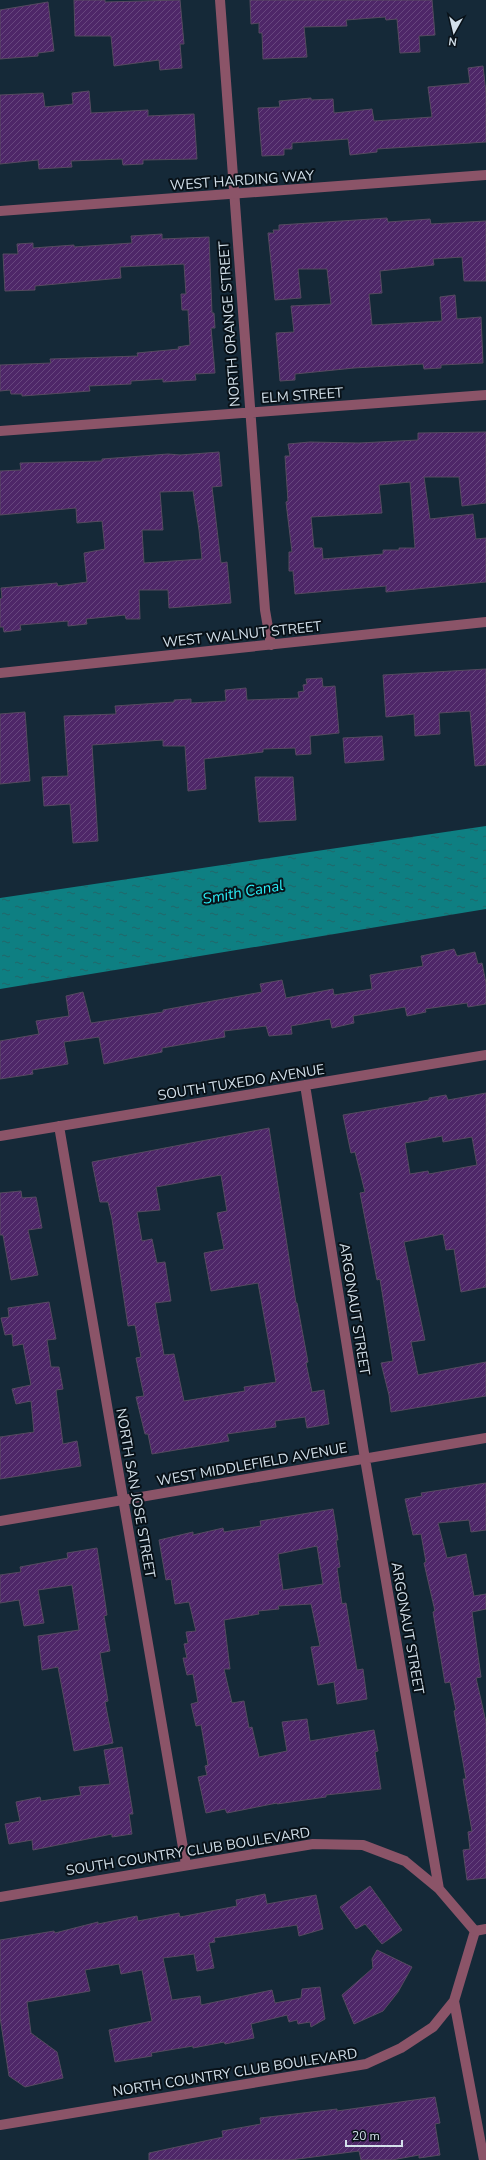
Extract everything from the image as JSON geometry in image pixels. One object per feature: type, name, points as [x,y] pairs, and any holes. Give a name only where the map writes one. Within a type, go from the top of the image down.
[{"type":"street","name":"NORTH ORANGE STREET","points":[[220,0],[233,195],[265,610],[271,645]]},
{"type":"street","name":"WEST HARDING WAY","points":[[0,211],[233,195],[486,175]]},
{"type":"street","name":"ELM STREET","points":[[0,431],[486,395]]},
{"type":"street","name":"WEST WALNUT STREET","points":[[0,674],[486,622]]},
{"type":"street","name":"SOUTH TUXEDO AVENUE","points":[[0,1136],[486,1055]]},
{"type":"street","name":"ARGONAUT STREET","points":[[305,1085],[365,1459],[439,1889]]},
{"type":"street","name":"NORTH SAN JOSE STREET","points":[[59,1126],[186,1865]]},
{"type":"street","name":"WEST MIDDLEFIELD AVENUE","points":[[0,1521],[486,1438]]},
{"type":"street","name":"SOUTH COUNTRY CLUB BOULEVARD","points":[[0,1898],[313,1844],[363,1845],[405,1861],[439,1889]]},
{"type":"street","points":[[439,1889],[475,1931]]},
{"type":"street","points":[[475,1931],[486,1930]]},
{"type":"street","points":[[475,1931],[454,2002],[484,2160]]},
{"type":"street","name":"NORTH COUNTRY CLUB BOULEVARD","points":[[0,2125],[366,2064],[401,2048],[433,2027],[454,2002]]},
{"type":"water","name":"Smith Canal","points":[[486,826],[486,909],[0,989],[0,898]]},
{"type":"building","points":[[74,0],[105,0],[105,2],[180,0],[184,44],[180,44],[182,68],[160,70],[159,60],[114,66],[111,36],[75,36]]},
{"type":"building","points":[[250,0],[432,0],[435,35],[419,36],[420,52],[400,53],[397,19],[386,20],[385,17],[346,20],[347,26],[304,27],[307,57],[263,59],[262,33],[259,33],[259,23],[251,24]]},
{"type":"building","points":[[48,2],[54,51],[38,53],[38,56],[0,59],[0,10]]},
{"type":"building","points":[[483,66],[486,93],[486,142],[377,149],[377,152],[350,155],[348,139],[292,143],[292,149],[284,149],[284,155],[262,156],[258,108],[280,107],[279,101],[311,98],[311,100],[333,99],[334,113],[372,109],[374,121],[432,117],[428,87],[470,83],[468,68]]},
{"type":"building","points":[[89,91],[91,113],[148,110],[148,116],[194,114],[197,159],[143,160],[143,164],[123,165],[122,159],[71,161],[72,167],[39,169],[38,160],[0,164],[0,95],[43,93],[45,107],[73,104],[72,93]]},
{"type":"building","points":[[387,218],[388,222],[430,219],[431,224],[486,221],[486,281],[464,281],[462,257],[433,259],[434,265],[380,271],[382,293],[369,294],[372,325],[442,321],[440,297],[455,295],[457,319],[481,317],[483,363],[441,365],[441,368],[424,369],[423,364],[354,368],[295,374],[295,380],[280,381],[276,333],[294,332],[291,306],[331,304],[327,269],[298,269],[301,298],[275,300],[268,233],[274,233],[273,230],[279,230],[279,225]]},
{"type":"building","points":[[162,234],[162,239],[209,237],[212,313],[214,313],[215,328],[211,328],[215,373],[195,374],[196,380],[163,382],[163,379],[131,381],[131,384],[89,386],[90,391],[22,396],[22,394],[11,394],[10,390],[0,391],[0,365],[51,363],[50,359],[138,356],[137,353],[179,349],[178,347],[190,345],[188,310],[182,310],[181,294],[186,294],[184,264],[120,267],[121,278],[35,286],[35,290],[5,291],[3,254],[18,254],[17,244],[33,243],[33,248],[132,243],[131,236]]},
{"type":"building","points":[[486,432],[486,503],[462,506],[459,477],[424,477],[430,519],[473,514],[476,539],[486,538],[486,582],[386,592],[386,586],[295,594],[293,571],[289,571],[289,552],[292,552],[286,502],[288,501],[285,456],[290,456],[288,444],[310,442],[359,443],[418,440],[418,433]],"holes":[[[410,482],[415,548],[383,550],[383,554],[323,559],[322,548],[314,548],[311,517],[382,513],[379,485]]]},
{"type":"building","points":[[219,452],[222,486],[212,487],[221,563],[227,562],[231,603],[169,608],[168,590],[139,590],[140,619],[126,619],[125,615],[86,619],[87,624],[68,626],[68,621],[20,625],[21,630],[4,632],[3,627],[0,627],[0,599],[2,598],[1,588],[57,583],[58,586],[87,582],[84,553],[105,549],[102,521],[77,523],[76,508],[0,515],[0,471],[21,470],[20,463],[102,461],[102,459],[168,454],[180,455]],"holes":[[[193,491],[202,559],[144,563],[142,530],[163,530],[160,492]]]},
{"type":"building","points":[[486,669],[486,765],[475,766],[470,711],[439,713],[440,734],[415,736],[414,714],[386,717],[383,675]]},
{"type":"building","points":[[322,678],[323,687],[335,686],[339,733],[310,736],[311,754],[296,755],[295,748],[263,749],[263,752],[204,759],[206,789],[188,791],[185,746],[163,746],[163,740],[92,745],[98,841],[73,843],[70,804],[44,806],[42,777],[68,776],[64,716],[116,714],[115,706],[174,702],[174,700],[191,699],[191,703],[226,701],[225,690],[246,688],[247,700],[299,698],[298,692],[304,691],[303,685],[307,684],[306,679]]},
{"type":"building","points":[[25,712],[30,781],[0,784],[0,714]]},
{"type":"building","points":[[382,736],[384,760],[345,763],[343,738]]},
{"type":"building","points":[[255,777],[293,777],[296,820],[259,822]]},
{"type":"building","points":[[454,949],[457,956],[475,952],[478,964],[482,963],[486,983],[486,1004],[468,1007],[467,1003],[425,1009],[426,1012],[407,1016],[405,1007],[353,1016],[354,1023],[332,1028],[330,1019],[291,1026],[292,1034],[269,1036],[266,1026],[224,1031],[225,1037],[162,1048],[162,1052],[104,1064],[99,1037],[64,1042],[68,1064],[32,1070],[33,1074],[0,1079],[0,1041],[39,1034],[36,1021],[69,1016],[66,996],[83,992],[91,1023],[163,1012],[163,1010],[262,992],[260,984],[282,980],[286,998],[333,989],[334,995],[372,989],[370,975],[423,966],[421,956]]},
{"type":"building","points":[[486,1093],[486,1287],[461,1292],[454,1249],[446,1250],[443,1234],[404,1242],[425,1340],[411,1342],[418,1375],[486,1362],[486,1396],[391,1412],[389,1395],[381,1363],[393,1361],[380,1279],[377,1280],[360,1193],[365,1192],[355,1152],[351,1153],[343,1115],[429,1100],[429,1098],[446,1095],[448,1100]],"holes":[[[442,1136],[443,1142],[472,1137],[477,1165],[429,1174],[428,1171],[410,1174],[405,1143]]]},
{"type":"building","points":[[269,1128],[296,1303],[308,1362],[306,1363],[312,1392],[324,1390],[329,1424],[307,1428],[305,1417],[275,1421],[276,1427],[227,1434],[229,1441],[152,1454],[148,1434],[145,1434],[136,1397],[144,1396],[136,1358],[141,1357],[135,1325],[128,1326],[112,1219],[108,1202],[100,1202],[92,1162]],"holes":[[[221,1175],[227,1211],[217,1213],[224,1249],[204,1253],[211,1291],[258,1283],[276,1382],[244,1387],[245,1391],[184,1401],[174,1354],[164,1355],[155,1303],[171,1301],[165,1262],[157,1263],[152,1239],[142,1241],[137,1212],[160,1210],[156,1187]]]},
{"type":"building","points":[[21,1191],[22,1198],[36,1197],[42,1228],[28,1230],[38,1275],[11,1280],[3,1235],[0,1235],[0,1193]]},
{"type":"building","points":[[49,1302],[56,1339],[47,1340],[51,1367],[59,1367],[63,1389],[56,1390],[63,1444],[77,1441],[81,1466],[0,1479],[0,1437],[34,1432],[31,1401],[16,1404],[12,1389],[31,1385],[23,1344],[13,1346],[12,1334],[5,1335],[1,1318],[9,1317],[8,1308]]},
{"type":"building","points":[[486,1483],[486,1530],[471,1532],[469,1520],[438,1523],[447,1558],[466,1554],[474,1596],[486,1594],[486,1609],[472,1612],[481,1677],[476,1678],[486,1722],[486,1878],[467,1880],[463,1850],[470,1849],[468,1832],[472,1831],[463,1779],[466,1779],[454,1711],[456,1710],[450,1682],[445,1683],[433,1612],[435,1611],[424,1563],[426,1562],[421,1534],[413,1535],[405,1499],[422,1496],[421,1493]]},
{"type":"building","points":[[333,1509],[338,1540],[336,1540],[340,1567],[337,1568],[342,1604],[346,1603],[357,1670],[363,1669],[367,1699],[337,1704],[334,1682],[318,1685],[311,1647],[320,1646],[311,1604],[278,1606],[279,1609],[258,1611],[259,1614],[224,1620],[230,1669],[224,1669],[232,1703],[244,1701],[249,1728],[252,1727],[259,1757],[287,1751],[282,1722],[307,1719],[310,1741],[374,1730],[378,1751],[375,1752],[381,1789],[326,1795],[326,1797],[277,1803],[227,1813],[225,1809],[206,1813],[198,1777],[207,1775],[205,1766],[208,1765],[201,1725],[196,1726],[191,1704],[198,1702],[193,1674],[187,1675],[183,1658],[187,1658],[184,1644],[188,1643],[186,1632],[196,1631],[189,1602],[175,1604],[171,1579],[166,1580],[159,1540],[193,1532],[193,1535],[223,1528],[224,1532],[261,1526],[260,1521]],"holes":[[[317,1546],[323,1584],[283,1590],[278,1554]]]},
{"type":"building","points":[[97,1548],[107,1615],[104,1616],[110,1651],[100,1653],[108,1701],[105,1702],[113,1743],[74,1751],[58,1667],[42,1670],[38,1636],[79,1630],[72,1585],[38,1590],[44,1623],[24,1626],[19,1600],[0,1603],[0,1575],[21,1572],[20,1567],[68,1558],[67,1553]]},
{"type":"building","points":[[122,1747],[133,1814],[129,1814],[132,1834],[112,1837],[112,1834],[33,1850],[32,1840],[9,1844],[5,1824],[20,1821],[16,1802],[40,1797],[41,1801],[81,1795],[79,1787],[110,1784],[104,1750]]},
{"type":"building","points":[[370,1886],[402,1930],[382,1944],[365,1924],[356,1929],[340,1907]]},
{"type":"building","points":[[265,1894],[267,1904],[316,1895],[323,1929],[299,1936],[297,1925],[214,1938],[215,1942],[209,1943],[214,1968],[197,1971],[194,1954],[163,1958],[172,2000],[200,1996],[201,2005],[272,1990],[275,2003],[301,1998],[302,1989],[320,1987],[325,2019],[311,2027],[310,2022],[298,2024],[297,2020],[289,2022],[287,2015],[251,2024],[254,2038],[225,2044],[224,2042],[193,2048],[193,2046],[151,2053],[152,2056],[115,2062],[109,2030],[152,2021],[142,1970],[121,1974],[119,1964],[85,1970],[90,1991],[27,2002],[31,2033],[57,2052],[63,2078],[25,2087],[9,2076],[0,2017],[0,1940],[54,1931],[55,1933],[98,1922],[98,1924],[137,1916],[138,1921],[179,1913],[180,1917],[237,1906],[236,1900]]},
{"type":"building","points":[[377,1950],[412,1967],[398,1992],[383,2011],[354,2024],[342,1995],[373,1968],[372,1959]]},
{"type":"building","points":[[435,2097],[440,2123],[435,2124],[440,2155],[419,2158],[419,2155],[392,2160],[361,2160],[359,2151],[290,2160],[149,2160],[149,2153],[223,2137],[222,2131],[261,2124],[260,2118],[337,2109],[337,2111]]}]
